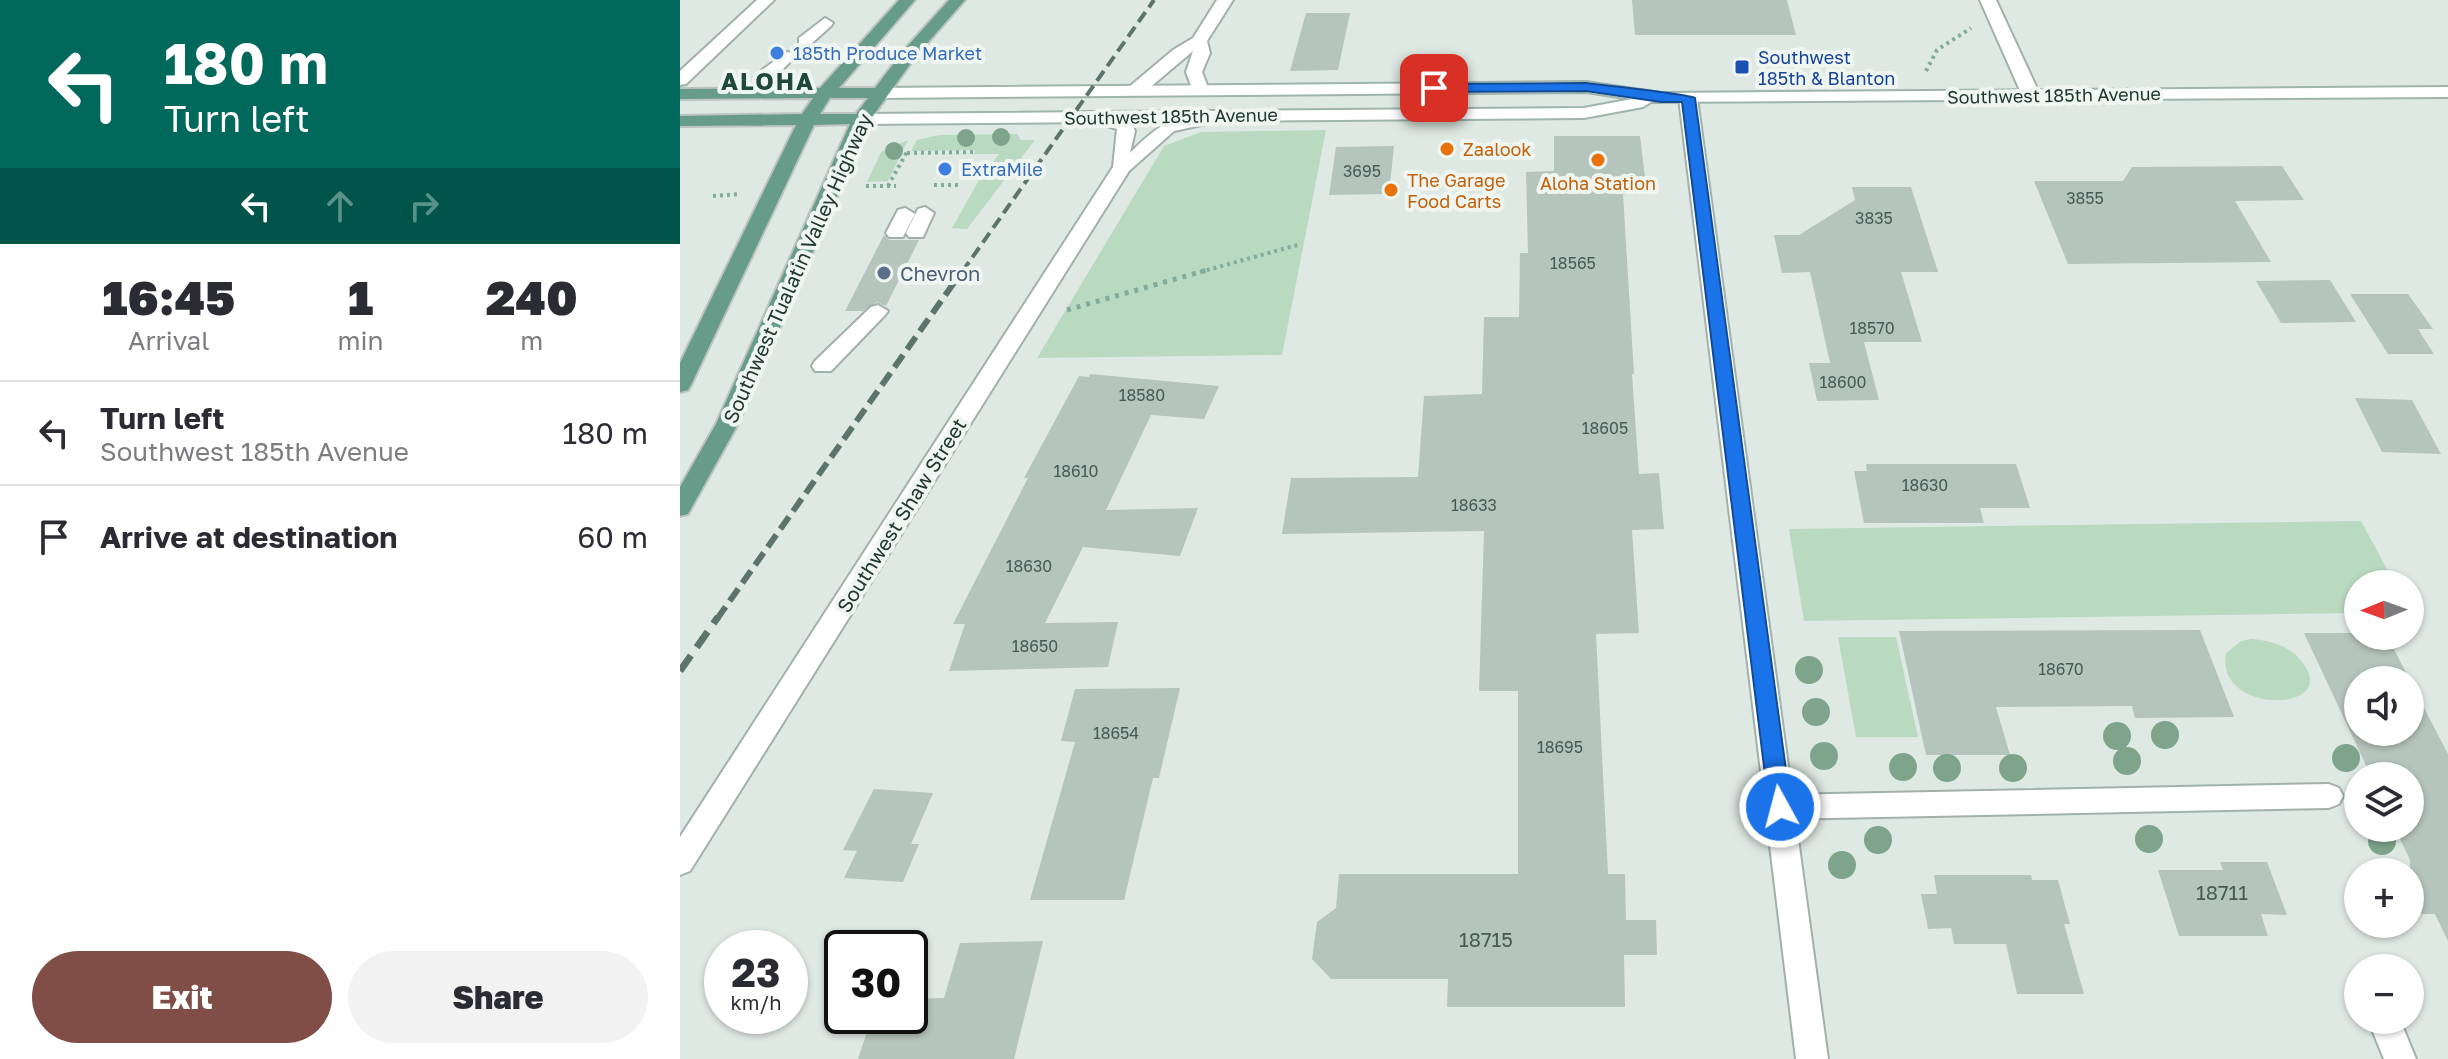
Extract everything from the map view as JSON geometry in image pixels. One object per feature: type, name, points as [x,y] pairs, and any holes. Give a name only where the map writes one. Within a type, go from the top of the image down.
[{"type":"main road","points":[[680,385],[807,120],[825,93],[907,0]]},
{"type":"main road","name":"Southwest Tualatin Valley Highway","points":[[680,508],[727,424],[861,119],[910,53],[957,0]]},
{"type":"main road","name":"Southwest 185th Avenue","points":[[680,94],[879,93]]},
{"type":"main road","name":"Southwest 185th Avenue","points":[[680,121],[861,119]]},
{"type":"street","points":[[680,80],[766,0]]},
{"type":"street","points":[[1135,91],[1179,53],[1199,41],[1225,0]]},
{"type":"street","points":[[1988,0],[2031,95]]},
{"type":"street","points":[[805,41],[825,23]]},
{"type":"street","points":[[1199,41],[1202,53],[1194,72],[1200,90]]},
{"type":"street","points":[[768,74],[787,57]]},
{"type":"street","name":"Southwest 185th Avenue","points":[[879,93],[1586,87],[1661,98],[2448,92]]},
{"type":"street","name":"Southwest 185th Avenue","points":[[861,119],[1584,113],[1661,98]]},
{"type":"street","points":[[1688,98],[1812,1059]]},
{"type":"street","name":"Southwest Shaw Street","points":[[680,862],[1122,167],[1139,158],[1157,135],[1169,127],[1189,119],[1226,116]]},
{"type":"street","name":"Southwest Shaw Street","points":[[1096,117],[1125,126],[1127,133],[1119,155],[1122,167]]},
{"type":"street","points":[[916,233],[925,213]]},
{"type":"street","points":[[896,233],[905,214]]},
{"type":"street","points":[[823,366],[867,311]]},
{"type":"street","points":[[1780,807],[2329,796]]},
{"type":"street","points":[[2390,1034],[2400,1059]]},
{"type":"path","points":[[1926,72],[1927,63],[1942,42],[1972,27]]},
{"type":"path","points":[[888,186],[911,143]]},
{"type":"path","points":[[907,153],[975,152]]},
{"type":"path","points":[[1024,322],[1301,244]]},
{"type":"green space","points":[[1326,130],[1282,355],[1037,358],[1164,146],[1201,132]]},
{"type":"green space","points":[[1017,134],[1021,140],[1035,140],[967,229],[952,228],[978,182],[999,154],[974,154],[975,150],[911,151],[917,140],[940,135]]},
{"type":"green space","points":[[908,140],[888,181],[867,182],[881,152]]},
{"type":"green space","points":[[2361,521],[2387,570],[2344,570],[2344,613],[1804,621],[1789,529]]},
{"type":"green space","points":[[1838,637],[1896,637],[1918,737],[1856,737]]},
{"type":"green space","points":[[2252,639],[2280,645],[2297,656],[2310,679],[2306,691],[2293,698],[2275,700],[2256,697],[2239,688],[2228,674],[2226,653],[2241,641]]},
{"type":"building","points":[[1632,0],[1787,0],[1796,35],[1635,35]]},
{"type":"building","points":[[1306,13],[1350,13],[1338,70],[1290,71]]},
{"type":"building","points":[[1554,136],[1640,136],[1646,185],[1625,185],[1626,194],[1623,194],[1632,374],[1639,474],[1659,473],[1664,529],[1632,530],[1639,633],[1596,634],[1608,874],[1625,874],[1626,920],[1656,920],[1657,955],[1624,955],[1625,1007],[1447,1007],[1448,979],[1331,979],[1312,959],[1317,922],[1336,908],[1339,874],[1518,874],[1518,691],[1479,691],[1484,531],[1282,534],[1291,478],[1418,477],[1424,396],[1482,394],[1484,317],[1519,317],[1520,253],[1528,253],[1526,172],[1554,171]]},
{"type":"building","points":[[1394,146],[1389,194],[1329,195],[1336,147]]},
{"type":"building","points":[[2282,166],[2304,200],[2235,201],[2271,262],[2068,264],[2034,181],[2123,181],[2132,167]]},
{"type":"building","points":[[1852,187],[1911,187],[1938,272],[1901,272],[1922,342],[1864,342],[1879,400],[1817,401],[1809,363],[1830,363],[1810,272],[1782,273],[1774,235],[1799,235],[1855,200]]},
{"type":"building","name":"Chevron","points":[[884,235],[889,240],[919,240],[886,306],[877,302],[863,311],[845,311]]},
{"type":"building","points":[[2330,280],[2356,322],[2281,323],[2256,281]]},
{"type":"building","points":[[2350,294],[2408,294],[2433,329],[2418,329],[2434,354],[2388,354]]},
{"type":"building","points":[[1090,374],[1219,386],[1204,419],[1151,415],[1106,510],[1198,508],[1180,556],[1083,547],[1045,623],[1118,622],[1108,667],[949,671],[965,624],[953,624],[1028,478],[1024,478],[1079,376],[1089,377]]},
{"type":"building","points":[[2355,398],[2412,400],[2441,454],[2382,452]]},
{"type":"building","points":[[1866,464],[2016,464],[2030,508],[1980,508],[1984,523],[1864,523],[1854,471],[1867,471]]},
{"type":"building","points":[[2200,630],[2234,717],[2135,718],[2132,706],[1996,707],[2010,755],[1926,755],[1899,631]]},
{"type":"building","points":[[2304,633],[2344,633],[2344,650],[2394,650],[2403,666],[2344,666],[2344,718]]},
{"type":"building","points":[[1180,688],[1159,778],[1153,778],[1124,900],[1030,900],[1075,742],[1061,741],[1075,689]]},
{"type":"building","points":[[2424,708],[2448,754],[2448,941],[2435,914],[2424,914],[2424,858],[2409,858],[2402,842],[2424,842],[2424,762],[2364,762],[2357,746],[2424,746]]},
{"type":"building","points":[[874,789],[933,793],[911,844],[919,844],[903,882],[844,878],[857,851],[843,850]]},
{"type":"building","points":[[2220,862],[2267,862],[2287,915],[2261,914],[2268,936],[2179,936],[2158,870],[2223,870]]},
{"type":"building","points":[[1934,875],[2031,875],[2032,880],[2058,880],[2070,924],[2064,924],[2084,994],[2017,994],[2006,944],[1954,944],[1951,928],[1928,929],[1921,894],[1937,894]]},
{"type":"building","points":[[1043,941],[1014,1059],[858,1059],[866,1034],[928,1034],[928,998],[944,998],[960,943]]},
{"type":"railway","points":[[962,272],[1154,0]]},
{"type":"railway","points":[[717,619],[963,270]]},
{"type":"railway","points":[[680,671],[718,617]]},
{"type":"place","name":"185th Produce Market","points":[[777,53]]},
{"type":"place","name":"Southwest 185th & Blanton","points":[[1742,67]]},
{"type":"place","name":"Zaalook","points":[[1447,149]]},
{"type":"place","name":"Aloha Station","points":[[1598,160]]},
{"type":"place","name":"ExtraMile","points":[[945,169]]},
{"type":"place","name":"The Garage Food Carts","points":[[1391,190]]},
{"type":"place","name":"Chevron","points":[[884,273]]},
{"type":"district","name":"ALOHA","points":[[768,80]]},
{"type":"route","points":[[1434,88],[1586,87],[1661,98],[1688,98],[1780,807]]}]
